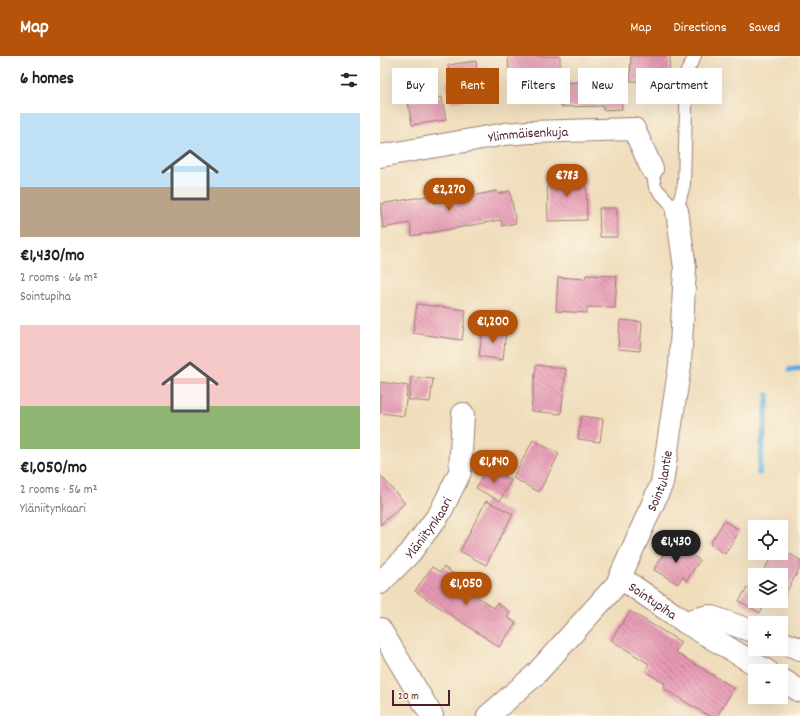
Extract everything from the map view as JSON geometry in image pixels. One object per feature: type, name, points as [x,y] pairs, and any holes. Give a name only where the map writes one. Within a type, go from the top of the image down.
[{"type":"street","name":"Ylimmäisenkuja","points":[[380,156],[505,134],[634,129],[652,169]]},
{"type":"street","name":"Sointulantie","points":[[488,716],[535,675],[617,584],[662,483],[680,365],[685,268],[677,211]]},
{"type":"street","name":"Yläniitynkaari","points":[[380,583],[410,553],[440,513],[460,472],[463,414]]},
{"type":"street","name":"Sointupiha","points":[[620,578],[685,622],[755,664]]},
{"type":"street","name":"Sointupiha","points":[[685,622],[709,616],[748,630]]},
{"type":"street","points":[[380,629],[432,716]]},
{"type":"street","points":[[788,645],[800,649]]},
{"type":"street","points":[[788,683],[800,691]]},
{"type":"lane","points":[[677,211],[684,184],[687,71],[695,56]]},
{"type":"lane","points":[[652,169],[655,187],[677,211]]},
{"type":"building","points":[[508,56],[560,56],[560,68],[509,68]]},
{"type":"building","points":[[631,56],[670,56],[669,68],[636,68],[636,81],[630,81]]},
{"type":"building","points":[[476,61],[477,68],[448,68],[448,65]]},
{"type":"building","points":[[578,82],[578,104],[622,104],[622,109],[603,110],[603,106],[561,107],[561,104],[570,104],[570,83]]},
{"type":"building","points":[[442,97],[446,120],[412,125],[408,104],[438,104],[438,98]]},
{"type":"building","points":[[558,174],[576,174],[576,178],[586,178],[587,220],[548,221],[547,179],[559,179]]},
{"type":"building","points":[[497,191],[498,194],[510,191],[516,223],[502,226],[501,220],[412,236],[410,223],[383,228],[380,204],[433,195],[434,203]]},
{"type":"building","points":[[599,208],[617,208],[617,237],[600,237]]},
{"type":"building","points":[[586,275],[617,276],[615,308],[587,307],[587,313],[556,311],[558,277],[585,279]]},
{"type":"building","points":[[417,304],[466,310],[462,340],[413,333]]},
{"type":"building","points":[[620,320],[642,322],[640,351],[618,349]]},
{"type":"building","points":[[483,328],[506,331],[503,360],[479,356]]},
{"type":"building","points":[[536,365],[566,369],[561,414],[531,411]]},
{"type":"building","points":[[411,377],[433,379],[430,402],[409,400]]},
{"type":"building","points":[[380,382],[408,386],[404,416],[380,413]]},
{"type":"building","points":[[581,416],[603,419],[600,442],[578,439]]},
{"type":"building","points":[[533,440],[559,454],[539,492],[513,478]]},
{"type":"building","points":[[487,467],[511,480],[500,501],[476,488]]},
{"type":"building","points":[[380,475],[405,503],[380,525]]},
{"type":"building","points":[[486,501],[513,514],[486,565],[460,551]]},
{"type":"building","points":[[724,521],[740,530],[725,554],[710,544]]},
{"type":"building","points":[[670,543],[700,560],[687,580],[682,577],[678,584],[654,570]]},
{"type":"building","points":[[788,553],[800,560],[800,568],[788,589],[788,568],[765,568],[770,560],[788,560]]},
{"type":"building","points":[[432,567],[440,572],[444,567],[457,576],[454,581],[494,608],[497,603],[510,612],[507,617],[516,623],[499,647],[415,591]]},
{"type":"building","points":[[748,589],[748,606],[739,601]]},
{"type":"building","points":[[751,608],[763,608],[760,613]]},
{"type":"building","points":[[630,611],[681,642],[675,652],[734,688],[717,716],[709,716],[663,688],[665,684],[645,671],[649,664],[611,640]]},
{"type":"waterway","points":[[790,370],[800,369]]},
{"type":"waterway","points":[[759,473],[768,395]]}]
